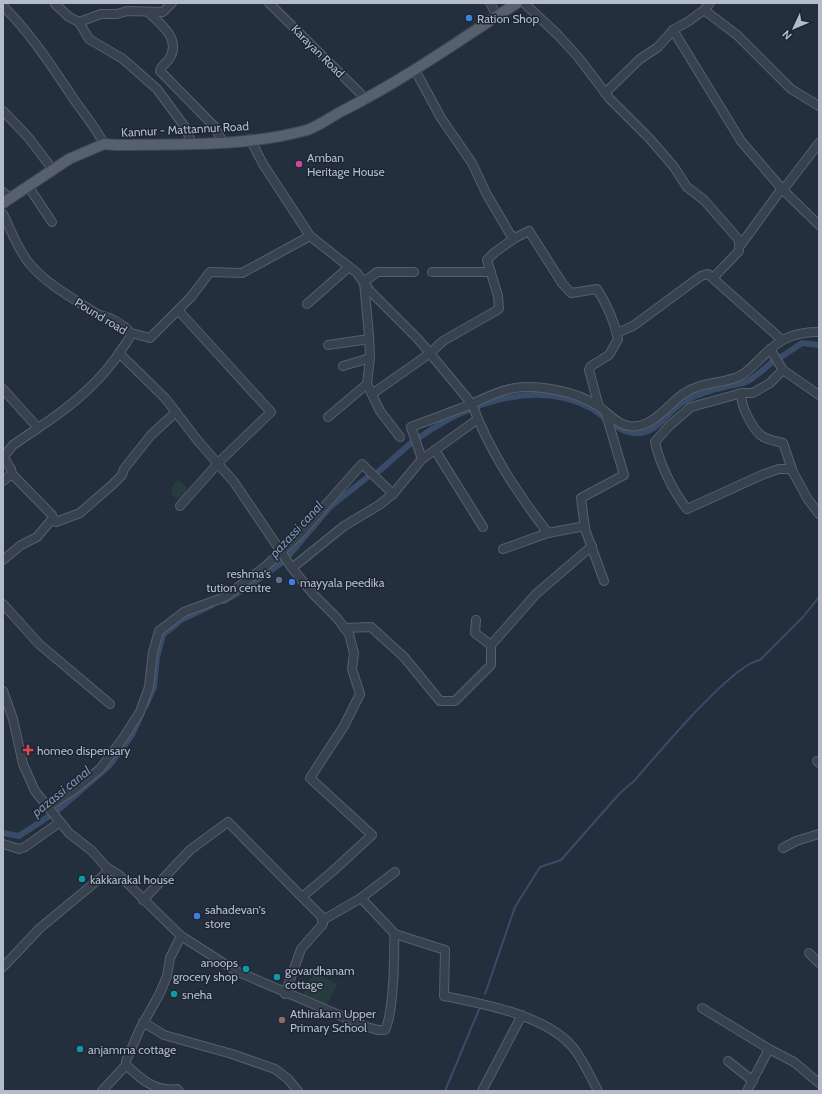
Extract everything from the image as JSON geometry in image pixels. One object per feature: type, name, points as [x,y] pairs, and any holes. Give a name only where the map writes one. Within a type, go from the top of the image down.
[{"type":"main road","name":"Kannur - Mattannur Road","points":[[5,197],[28,186],[69,159],[104,144],[192,144],[223,142],[274,137],[308,130],[366,99],[415,70],[517,3]]},
{"type":"street","points":[[79,22],[101,14],[117,14],[127,11],[163,12],[172,3]]},
{"type":"street","name":"Karayan Road","points":[[269,3],[366,99]]},
{"type":"street","points":[[490,3],[497,16]]},
{"type":"street","points":[[524,3],[557,34],[578,57],[605,93],[674,167],[687,187],[704,200],[727,226],[739,240],[740,246]]},
{"type":"street","points":[[605,93],[636,63],[658,47],[673,30],[704,10],[710,3]]},
{"type":"street","points":[[55,4],[69,17],[79,22],[89,39],[123,59],[156,89],[185,127],[192,144]]},
{"type":"street","points":[[3,6],[36,44],[97,129],[104,144]]},
{"type":"street","points":[[704,10],[737,35],[791,89],[819,106]]},
{"type":"street","points":[[148,12],[171,35],[172,54],[162,66],[160,71],[214,126],[223,142]]},
{"type":"street","points":[[673,30],[741,141],[783,190],[819,225]]},
{"type":"street","points":[[415,70],[441,118],[472,163],[476,174],[496,212],[514,238]]},
{"type":"street","points":[[3,111],[28,136],[53,170]]},
{"type":"street","points":[[250,139],[263,164],[310,236],[357,273],[370,291],[418,339],[472,404],[509,481],[548,533]]},
{"type":"street","points":[[713,278],[739,251],[740,246],[778,192],[783,190],[819,143]]},
{"type":"street","points":[[28,186],[52,222]]},
{"type":"street","name":"Pound road","points":[[3,214],[28,262],[50,284],[97,314],[106,316],[125,327],[131,333],[119,354],[99,379],[61,412],[13,445],[3,456]]},
{"type":"street","points":[[372,394],[429,354],[443,341],[499,309],[498,296],[487,260],[514,238],[529,231],[562,283],[571,294],[596,289],[608,305],[614,319],[618,339],[609,355],[589,368],[599,407]]},
{"type":"street","points":[[131,333],[150,338],[192,297],[210,272],[242,273],[310,236]]},
{"type":"street","points":[[306,304],[349,267]]},
{"type":"street","points":[[364,282],[377,272],[414,272]]},
{"type":"street","points":[[432,272],[491,272]]},
{"type":"street","points":[[617,333],[633,326],[701,276],[708,274],[781,339]]},
{"type":"street","points":[[364,282],[370,358],[367,384],[380,410],[400,437]]},
{"type":"street","points":[[178,310],[271,412],[217,464],[180,506]]},
{"type":"street","points":[[422,459],[411,428],[472,404],[495,392],[532,385],[577,394],[599,407],[606,414],[623,425],[635,427],[644,425],[694,387],[737,377],[751,370],[781,339],[800,332],[819,332]]},
{"type":"street","points":[[328,345],[369,339]]},
{"type":"street","points":[[770,349],[783,370],[819,395]]},
{"type":"street","points":[[119,354],[165,398],[217,464],[234,482],[290,566],[349,634],[354,653],[352,669],[360,694],[344,726],[310,778],[372,835],[334,871],[302,897]]},
{"type":"street","points":[[343,366],[370,358]]},
{"type":"street","points":[[783,370],[770,383],[753,393],[742,394],[691,407],[669,426],[655,442],[657,452],[687,509],[779,469],[789,469],[793,472]]},
{"type":"street","points":[[328,417],[367,384]]},
{"type":"street","points":[[3,389],[38,428]]},
{"type":"street","points":[[742,394],[740,399],[744,410],[762,436],[783,443],[793,472],[807,498],[819,514]]},
{"type":"street","points":[[3,456],[11,469],[12,474],[52,515],[56,522],[83,511],[120,477],[124,468],[148,438],[176,412]]},
{"type":"street","points":[[604,581],[585,526],[581,498],[624,475],[606,414]]},
{"type":"street","points":[[290,566],[344,526],[379,505],[393,494],[422,459],[478,419]]},
{"type":"street","points":[[435,450],[483,527]]},
{"type":"street","points":[[51,811],[74,790],[100,770],[140,712],[149,687],[153,652],[159,631],[184,612],[225,597],[248,581],[282,552],[362,464],[393,494]]},
{"type":"street","points":[[3,481],[12,474]]},
{"type":"street","points":[[3,560],[21,545],[37,536],[53,518]]},
{"type":"street","points":[[503,549],[548,533],[585,526]]},
{"type":"street","points":[[344,628],[370,627],[404,657],[440,701],[455,701],[490,665],[491,645],[536,594],[592,546]]},
{"type":"street","points":[[3,604],[39,644],[67,666],[110,704]]},
{"type":"street","points":[[476,620],[475,633],[491,645]]},
{"type":"street","points":[[3,691],[13,719],[28,779],[35,792],[60,822],[110,870],[119,875],[143,900],[182,936],[236,971],[285,994],[367,1027],[385,1030],[388,1024],[395,958],[393,942],[395,934]]},
{"type":"street","points":[[3,844],[19,849],[25,847],[60,822]]},
{"type":"street","points":[[143,900],[190,850],[228,822],[321,916],[323,920],[323,924],[301,949],[285,994]]},
{"type":"street","points":[[783,848],[796,841],[819,834]]},
{"type":"street","points":[[3,967],[40,928],[110,870]]},
{"type":"street","points":[[323,920],[361,898],[394,872]]},
{"type":"street","points":[[361,898],[395,934],[445,950],[444,996],[480,1004],[544,1024],[575,1049],[598,1091]]},
{"type":"street","points":[[102,1091],[126,1065],[128,1054],[136,1042],[144,1022],[167,976],[170,958],[182,936]]},
{"type":"street","points":[[809,953],[819,963]]},
{"type":"street","points":[[702,1008],[769,1049],[794,1062],[819,1083]]},
{"type":"street","points":[[482,1091],[522,1016]]},
{"type":"street","points":[[144,1022],[164,1035],[232,1054],[275,1069],[288,1079],[298,1091]]},
{"type":"street","points":[[747,1091],[769,1049]]},
{"type":"street","points":[[728,1060],[753,1081]]},
{"type":"street","points":[[126,1065],[142,1080],[155,1087],[168,1090],[176,1089],[179,1091]]},
{"type":"green space","points":[[178,479],[186,486],[185,500],[180,502],[171,494],[173,490],[171,488]]},
{"type":"green space","points":[[314,972],[337,984],[326,1007],[303,995]]},
{"type":"waterway","name":"pazassi canal","points":[[781,357],[802,343],[819,345]]},
{"type":"waterway","name":"pazassi canal","points":[[420,437],[459,414],[480,405],[525,395],[547,395],[570,399],[591,408],[620,429],[627,432],[641,433],[653,429],[687,400],[710,391],[746,382],[772,362]]},
{"type":"waterway","name":"pazassi canal","points":[[378,472],[411,443]]},
{"type":"waterway","name":"pazassi canal","points":[[224,601],[248,587],[284,561],[330,507],[369,476]]},
{"type":"waterway","points":[[485,994],[515,907],[540,867],[561,860],[620,793],[634,781],[676,733],[714,693],[747,665],[760,660],[803,617],[819,597]]},
{"type":"waterway","name":"pazassi canal","points":[[146,705],[154,687],[157,657],[163,635],[181,620],[212,605]]},
{"type":"waterway","name":"pazassi canal","points":[[3,833],[19,836],[57,811],[109,766],[132,735],[141,715]]},
{"type":"waterway","points":[[445,1091],[480,1007]]},
{"type":"place","name":"Ration Shop","points":[[469,18]]},
{"type":"place","name":"Amban Heritage House","points":[[299,164]]},
{"type":"place","name":"reshma's tution centre","points":[[279,580]]},
{"type":"place","name":"mayyala peedika","points":[[292,582]]},
{"type":"place","name":"homeo dispensary","points":[[28,750]]},
{"type":"place","name":"kakkarakal house","points":[[82,879]]},
{"type":"place","name":"sahadevan's store","points":[[197,916]]},
{"type":"place","name":"anoops grocery shop","points":[[246,969]]},
{"type":"place","name":"govardhanam cottage","points":[[277,977]]},
{"type":"place","name":"sneha","points":[[174,994]]},
{"type":"place","name":"Athirakam Upper Primary School","points":[[282,1020]]},
{"type":"place","name":"anjamma cottage","points":[[80,1049]]}]
